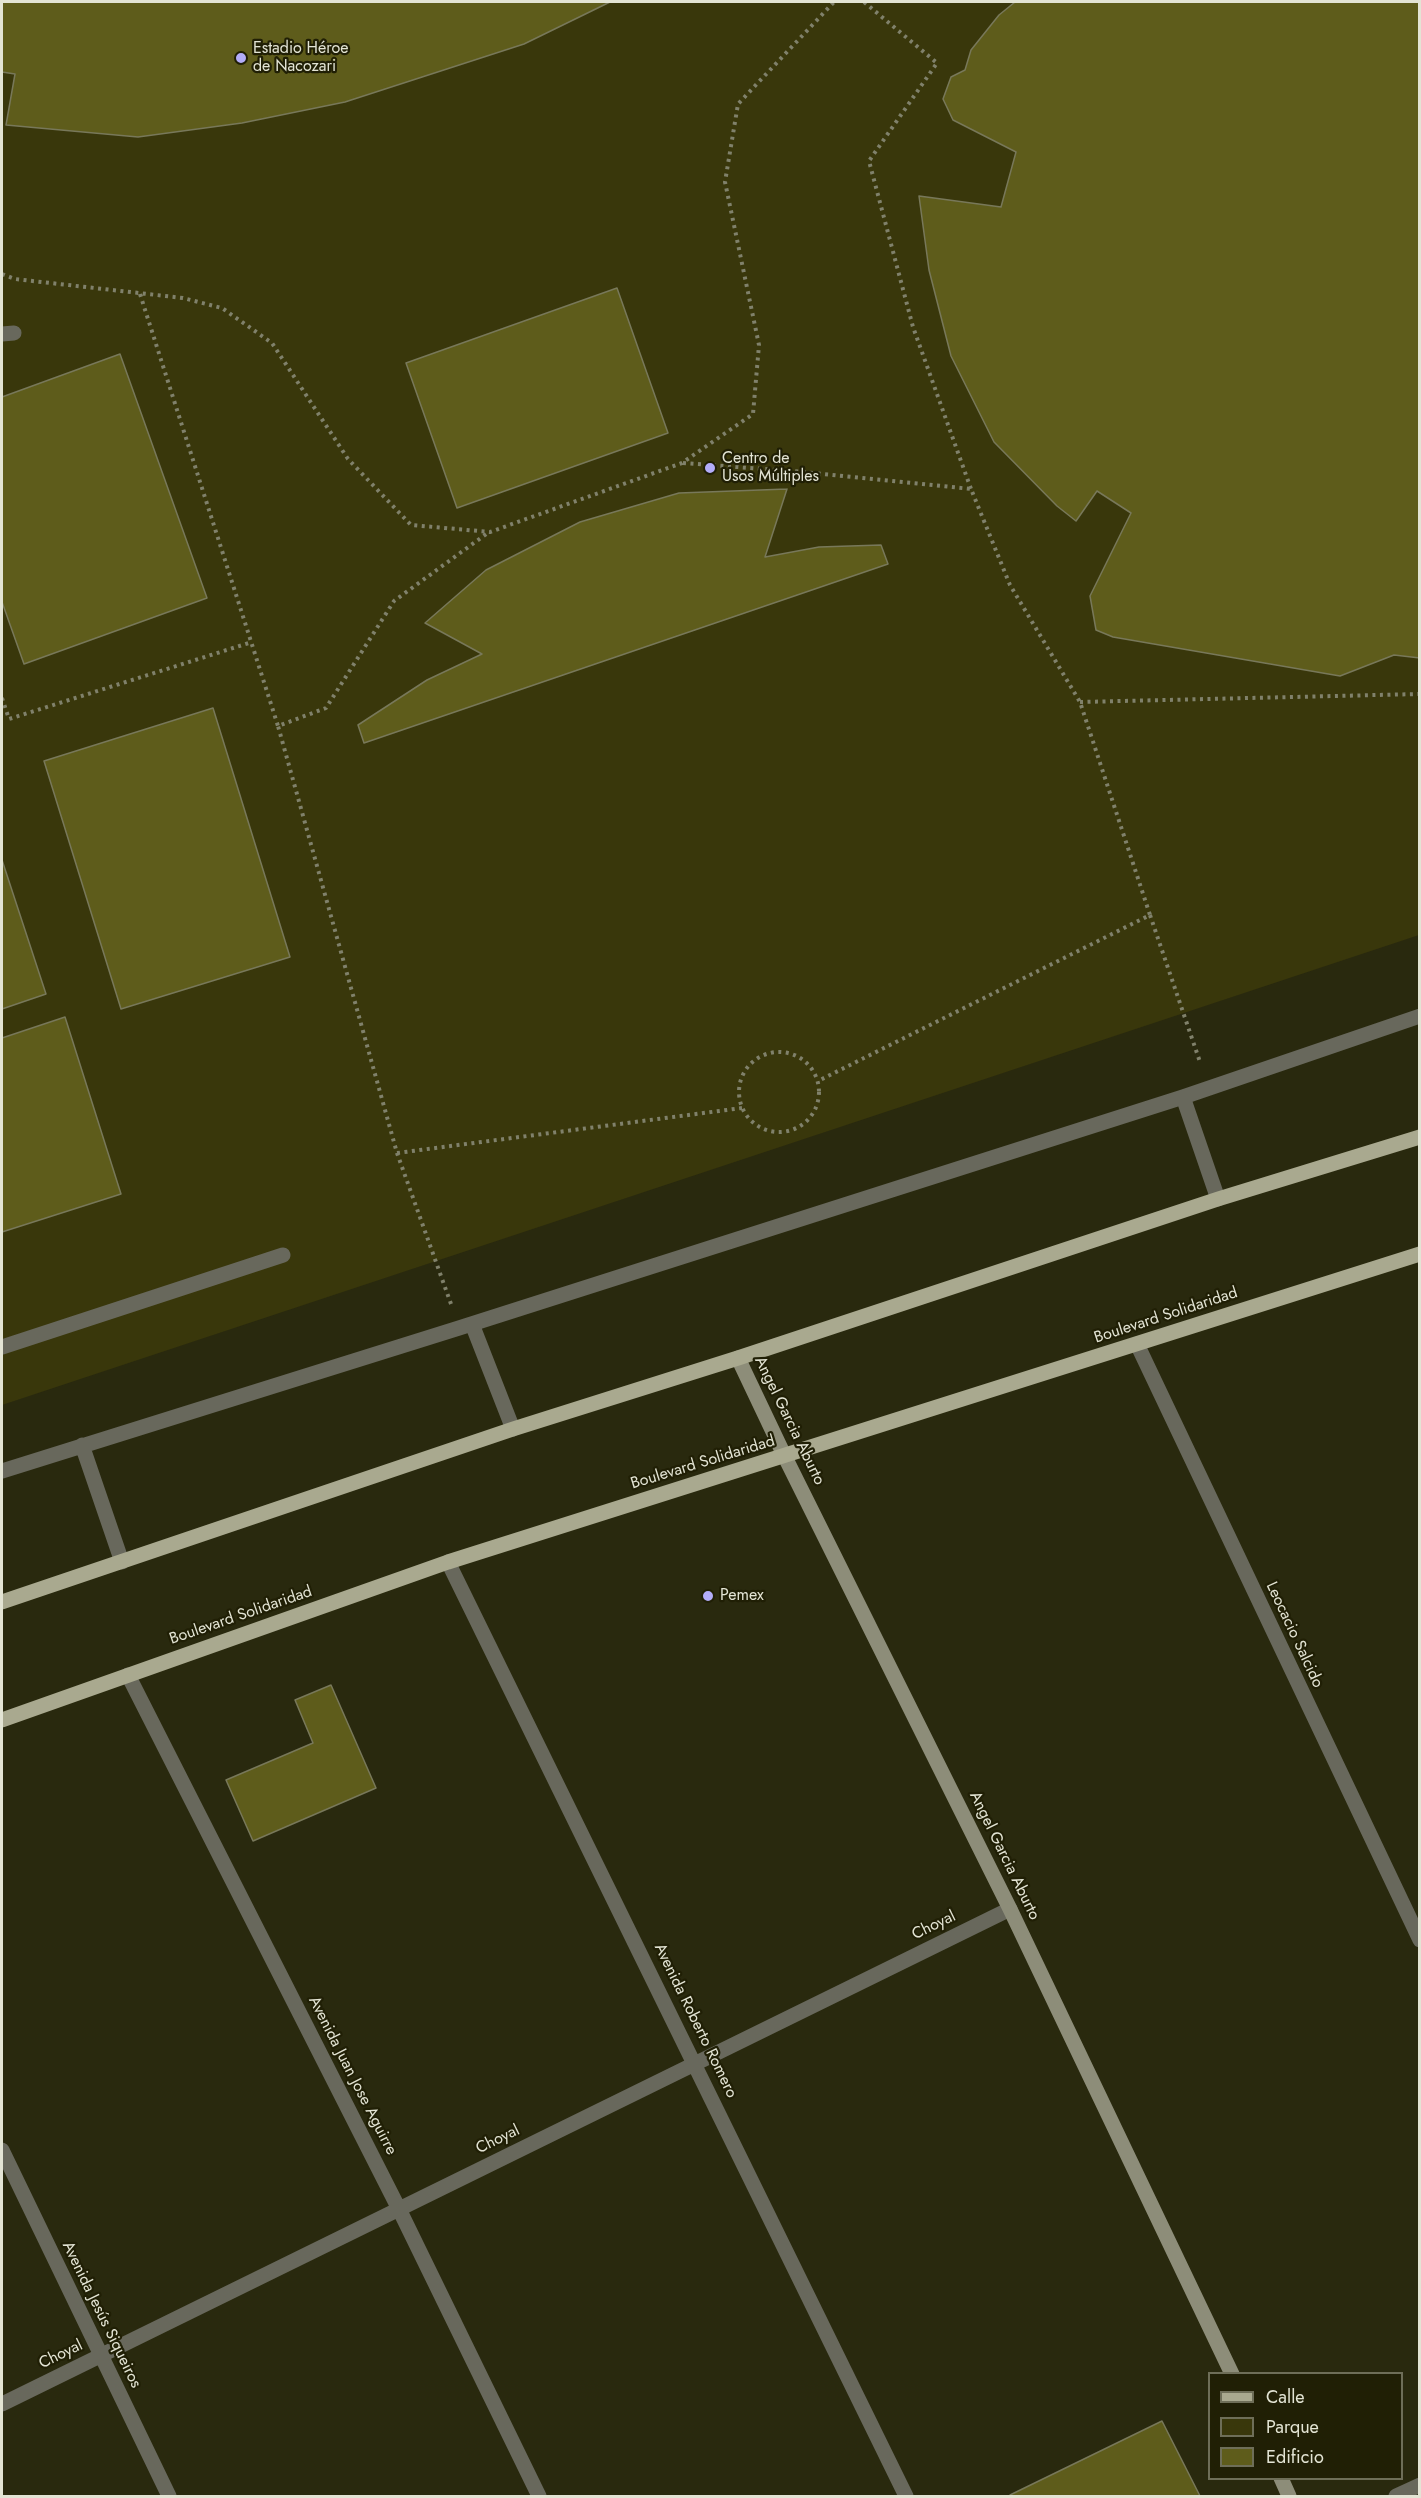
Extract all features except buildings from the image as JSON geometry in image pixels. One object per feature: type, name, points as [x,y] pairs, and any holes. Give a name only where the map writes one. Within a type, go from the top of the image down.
[{"type":"main road","points":[[2,1602],[513,1429],[738,1358],[1218,1199],[1419,1137]]},
{"type":"main road","name":"Boulevard Solidaridad","points":[[2,1720],[448,1562],[1419,1254]]},
{"type":"street","points":[[2,1471],[1183,1097],[1419,1016]]},
{"type":"street","points":[[1183,1097],[1218,1199]]},
{"type":"street","points":[[2,1347],[283,1255]]},
{"type":"street","points":[[465,1326],[513,1429]]},
{"type":"street","name":"Leocacio Salcido","points":[[1137,1344],[1419,1941]]},
{"type":"street","name":"Angel Garcia Aburto","points":[[738,1358],[1010,1909],[1232,2372]]},
{"type":"street","points":[[82,1445],[122,1562]]},
{"type":"street","name":"Avenida Roberto Romero","points":[[448,1562],[906,2496]]},
{"type":"street","name":"Avenida Juan Jose Aguirre","points":[[128,1675],[399,2209],[539,2496]]},
{"type":"street","name":"Choyal","points":[[2,2404],[1010,1909]]},
{"type":"street","name":"Avenida Jesús Siqueiros","points":[[2,2150],[169,2496]]},
{"type":"street","points":[[1282,2480],[1289,2496]]},
{"type":"street","points":[[1396,2496],[1419,2485]]},
{"type":"path","points":[[278,726],[326,708],[394,601],[490,532],[682,463],[753,414],[759,345],[725,182],[738,104],[834,2]]},
{"type":"path","points":[[864,2],[937,63],[869,161],[913,327],[971,489],[1010,585],[1080,702],[1209,1088]]},
{"type":"path","points":[[2,274],[15,279],[183,298],[222,308],[272,343],[348,459],[411,525],[490,532]]},
{"type":"path","points":[[140,294],[278,726],[397,1153],[465,1326]]},
{"type":"path","points":[[682,463],[804,472],[971,489]]},
{"type":"path","points":[[2,698],[9,719],[252,642]]},
{"type":"path","points":[[1080,702],[1419,694]]},
{"type":"path","points":[[818,1081],[1150,915]]},
{"type":"path","points":[[779,1050],[792,1053],[803,1059],[813,1069],[820,1094],[816,1107],[810,1118],[793,1130],[773,1132],[760,1128],[750,1120],[742,1108],[739,1095],[740,1082],[749,1065],[765,1053],[779,1050]]},
{"type":"path","points":[[397,1153],[742,1108]]},
{"type":"green space","name":"Centro de Usos Múltiples","points":[[2,2],[1419,2],[1419,935],[2,1405]]},
{"type":"place","name":"Estadio Héroe de Nacozari","points":[[241,58]]},
{"type":"place","name":"Centro de Usos Múltiples","points":[[710,468]]},
{"type":"place","name":"Pemex","points":[[708,1596]]}]
